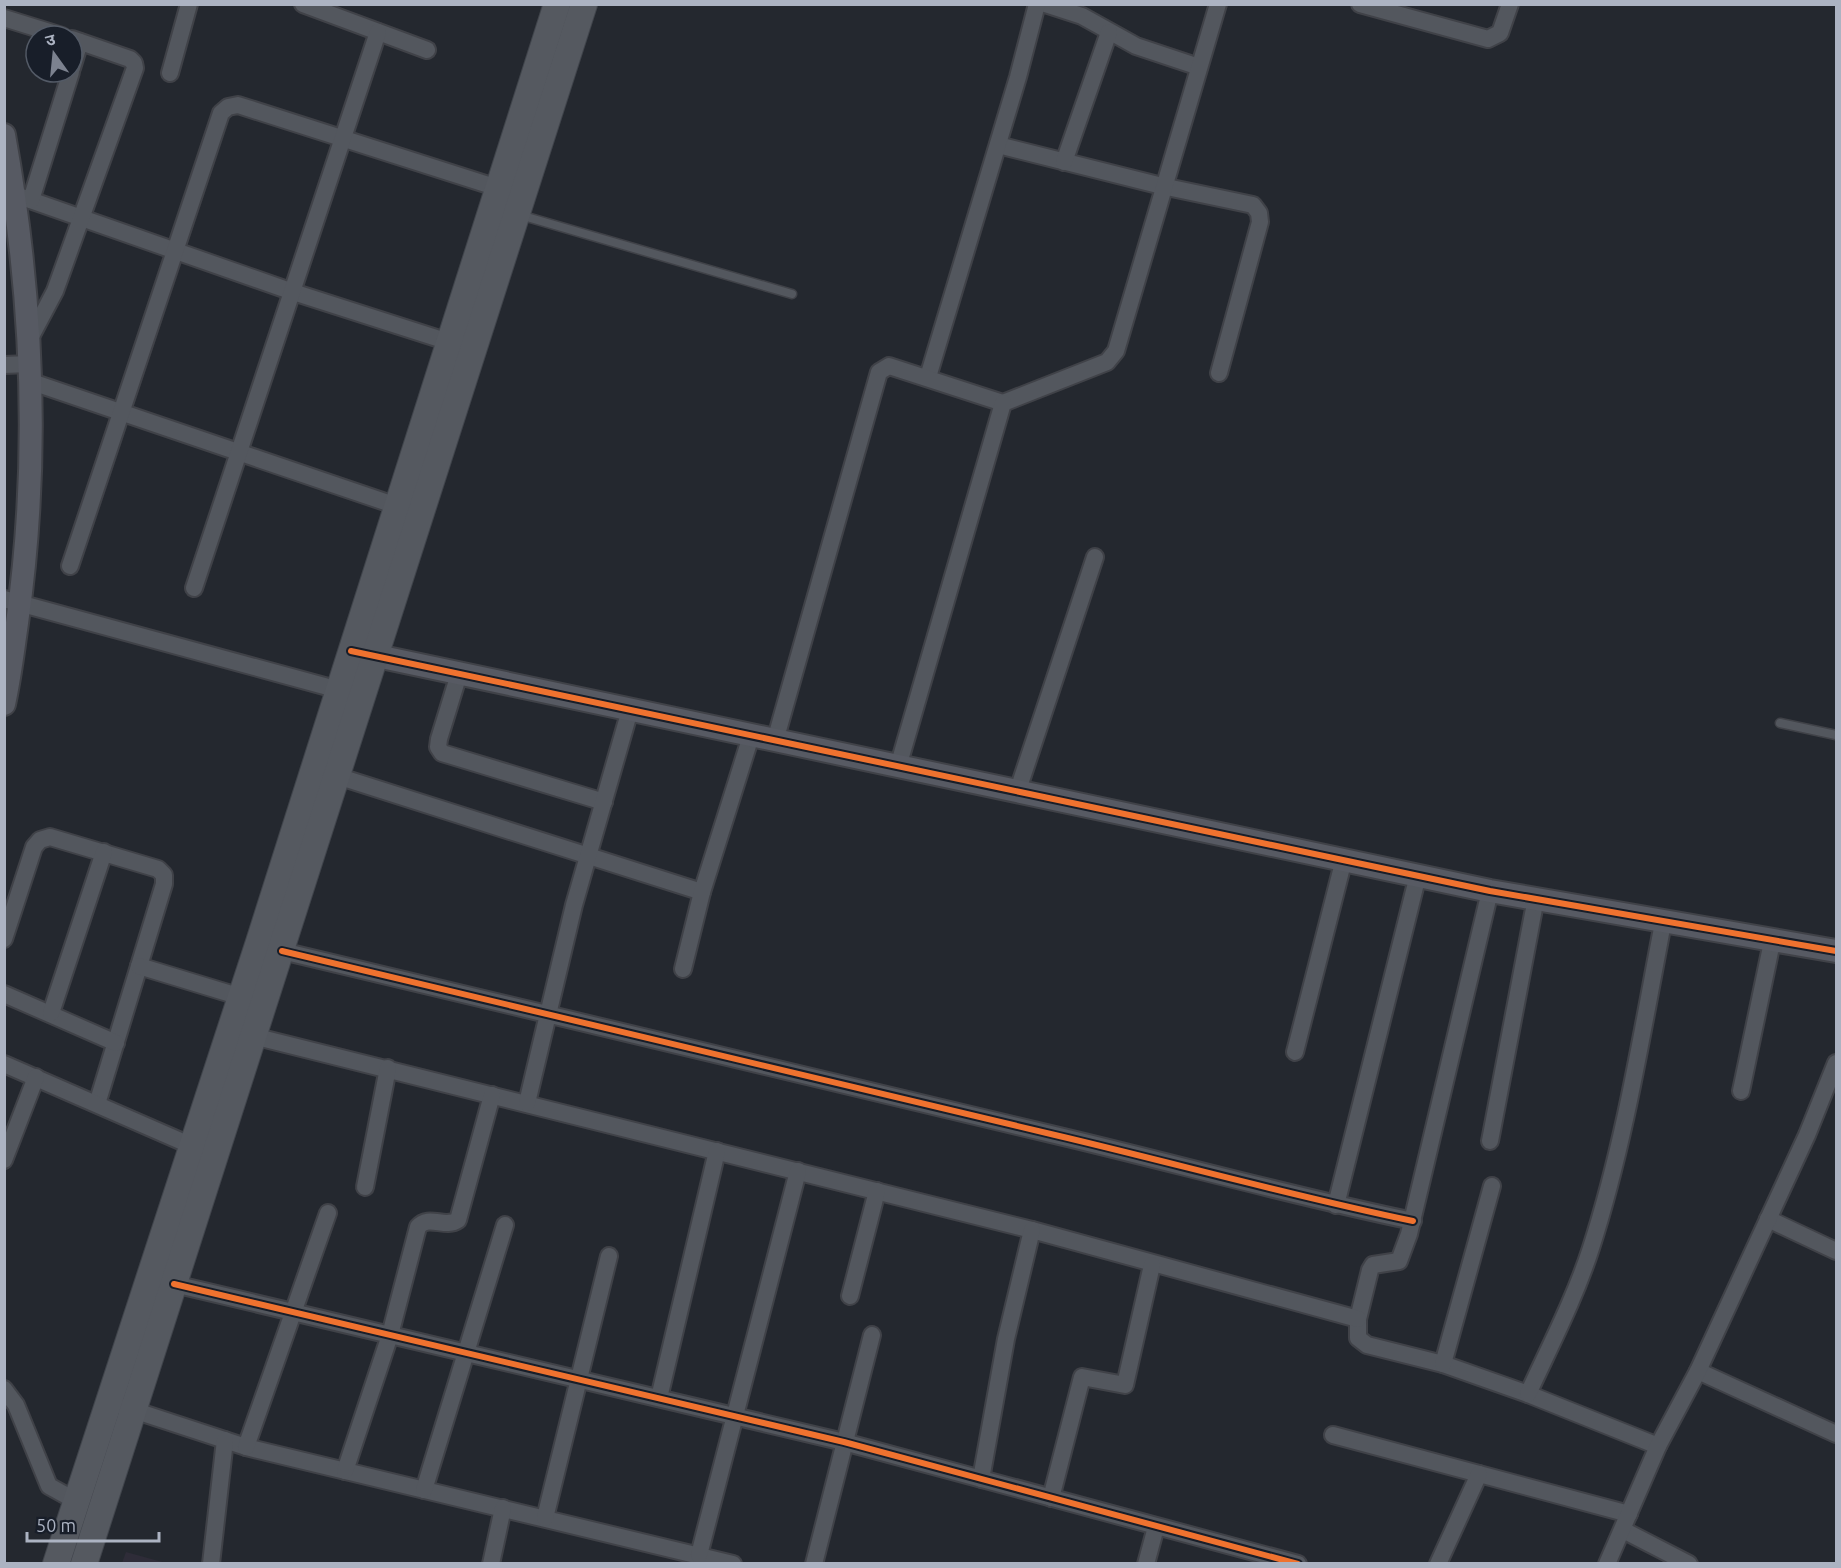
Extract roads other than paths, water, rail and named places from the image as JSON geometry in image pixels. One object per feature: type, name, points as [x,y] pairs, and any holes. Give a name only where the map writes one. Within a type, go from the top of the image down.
[{"type":"main road","points":[[56,1563],[339,690],[363,653],[517,214],[584,4]]},
{"type":"main road","points":[[84,1563],[337,776],[397,506],[554,5]]},
{"type":"street","points":[[170,73],[189,4]]},
{"type":"street","points":[[303,4],[427,50]]},
{"type":"street","points":[[928,377],[998,145],[1037,4]]},
{"type":"street","points":[[1045,4],[1082,16],[1136,46],[1199,67]]},
{"type":"street","points":[[776,741],[879,372],[889,366],[1003,403],[1107,362],[1116,351],[1162,186],[1218,4]]},
{"type":"street","points":[[1360,4],[1488,39],[1500,33],[1510,4]]},
{"type":"street","points":[[4,18],[24,24]]},
{"type":"street","points":[[194,588],[378,32]]},
{"type":"street","points":[[1064,162],[1109,32]]},
{"type":"street","points":[[29,362],[83,218],[135,68],[134,63],[129,59],[84,43]]},
{"type":"street","points":[[22,197],[66,84]]},
{"type":"street","points":[[70,566],[221,113],[228,107],[238,105],[498,188]]},
{"type":"street","points":[[4,135],[22,197],[32,443],[27,547],[12,601],[4,704]]},
{"type":"street","points":[[998,145],[1162,186],[1253,205],[1259,213],[1260,222],[1219,373]]},
{"type":"street","points":[[22,197],[293,292],[449,342]]},
{"type":"street","points":[[4,365],[29,362],[122,412],[397,506]]},
{"type":"street","points":[[898,767],[1003,403]]},
{"type":"street","points":[[1017,793],[1095,557]]},
{"type":"street","points":[[12,601],[339,690]]},
{"type":"street","points":[[363,653],[1017,793],[1490,891],[1663,923],[1836,951]]},
{"type":"street","points":[[459,674],[439,739],[438,747],[442,753],[604,802]]},
{"type":"street","points":[[527,1103],[547,1016],[630,710]]},
{"type":"street","points":[[683,969],[702,892],[752,736]]},
{"type":"street","points":[[337,776],[702,892]]},
{"type":"street","points":[[4,939],[34,847],[40,840],[50,837],[104,852],[158,869],[164,875],[164,884],[97,1104]]},
{"type":"street","points":[[51,1013],[104,852]]},
{"type":"street","points":[[1295,1052],[1344,860]]},
{"type":"street","points":[[1336,1205],[1418,875]]},
{"type":"street","points":[[1490,891],[1413,1221],[1399,1261],[1381,1262],[1373,1265],[1370,1270],[1357,1332],[1362,1342],[1443,1364],[1528,1394],[1658,1446]]},
{"type":"street","points":[[1490,1141],[1536,898]]},
{"type":"street","points":[[1528,1394],[1564,1317],[1591,1250],[1613,1174],[1663,923]]},
{"type":"street","points":[[1741,1091],[1773,942]]},
{"type":"street","points":[[282,951],[1058,1136],[1336,1205],[1413,1221]]},
{"type":"street","points":[[139,966],[241,997]]},
{"type":"street","points":[[4,994],[116,1043]]},
{"type":"street","points":[[253,1036],[1032,1230],[1152,1265],[1358,1319]]},
{"type":"street","points":[[1607,1563],[1658,1446],[1698,1371],[1768,1219],[1829,1098],[1836,1063]]},
{"type":"street","points":[[4,1064],[192,1146]]},
{"type":"street","points":[[365,1187],[388,1068]]},
{"type":"street","points":[[4,1160],[36,1077]]},
{"type":"street","points":[[345,1471],[390,1335],[418,1227],[429,1221],[448,1224],[458,1220],[492,1095]]},
{"type":"street","points":[[659,1398],[717,1151]]},
{"type":"street","points":[[699,1555],[798,1171]]},
{"type":"street","points":[[1443,1364],[1492,1186]]},
{"type":"street","points":[[850,1296],[877,1191]]},
{"type":"street","points":[[246,1447],[328,1213]]},
{"type":"street","points":[[1768,1219],[1836,1251]]},
{"type":"street","points":[[424,1490],[505,1225]]},
{"type":"street","points":[[981,1479],[1006,1340],[1032,1230]]},
{"type":"street","points":[[544,1518],[609,1256]]},
{"type":"street","points":[[1051,1498],[1082,1377],[1125,1385],[1152,1265]]},
{"type":"street","points":[[174,1284],[844,1442],[1298,1563]]},
{"type":"street","points":[[814,1563],[872,1335]]},
{"type":"street","points":[[1698,1371],[1836,1434]]},
{"type":"street","points":[[4,1389],[16,1405],[50,1486],[76,1501]]},
{"type":"street","points":[[109,1400],[133,1411],[246,1447],[724,1562]]},
{"type":"street","points":[[1333,1436],[1629,1514]]},
{"type":"street","points":[[211,1563],[225,1440]]},
{"type":"street","points":[[1438,1563],[1479,1474]]},
{"type":"street","points":[[490,1563],[503,1508]]},
{"type":"street","points":[[1146,1563],[1156,1527]]},
{"type":"street","points":[[1623,1530],[1689,1563]]},
{"type":"lane","points":[[517,214],[792,294]]},
{"type":"lane","points":[[1780,723],[1836,735]]}]
